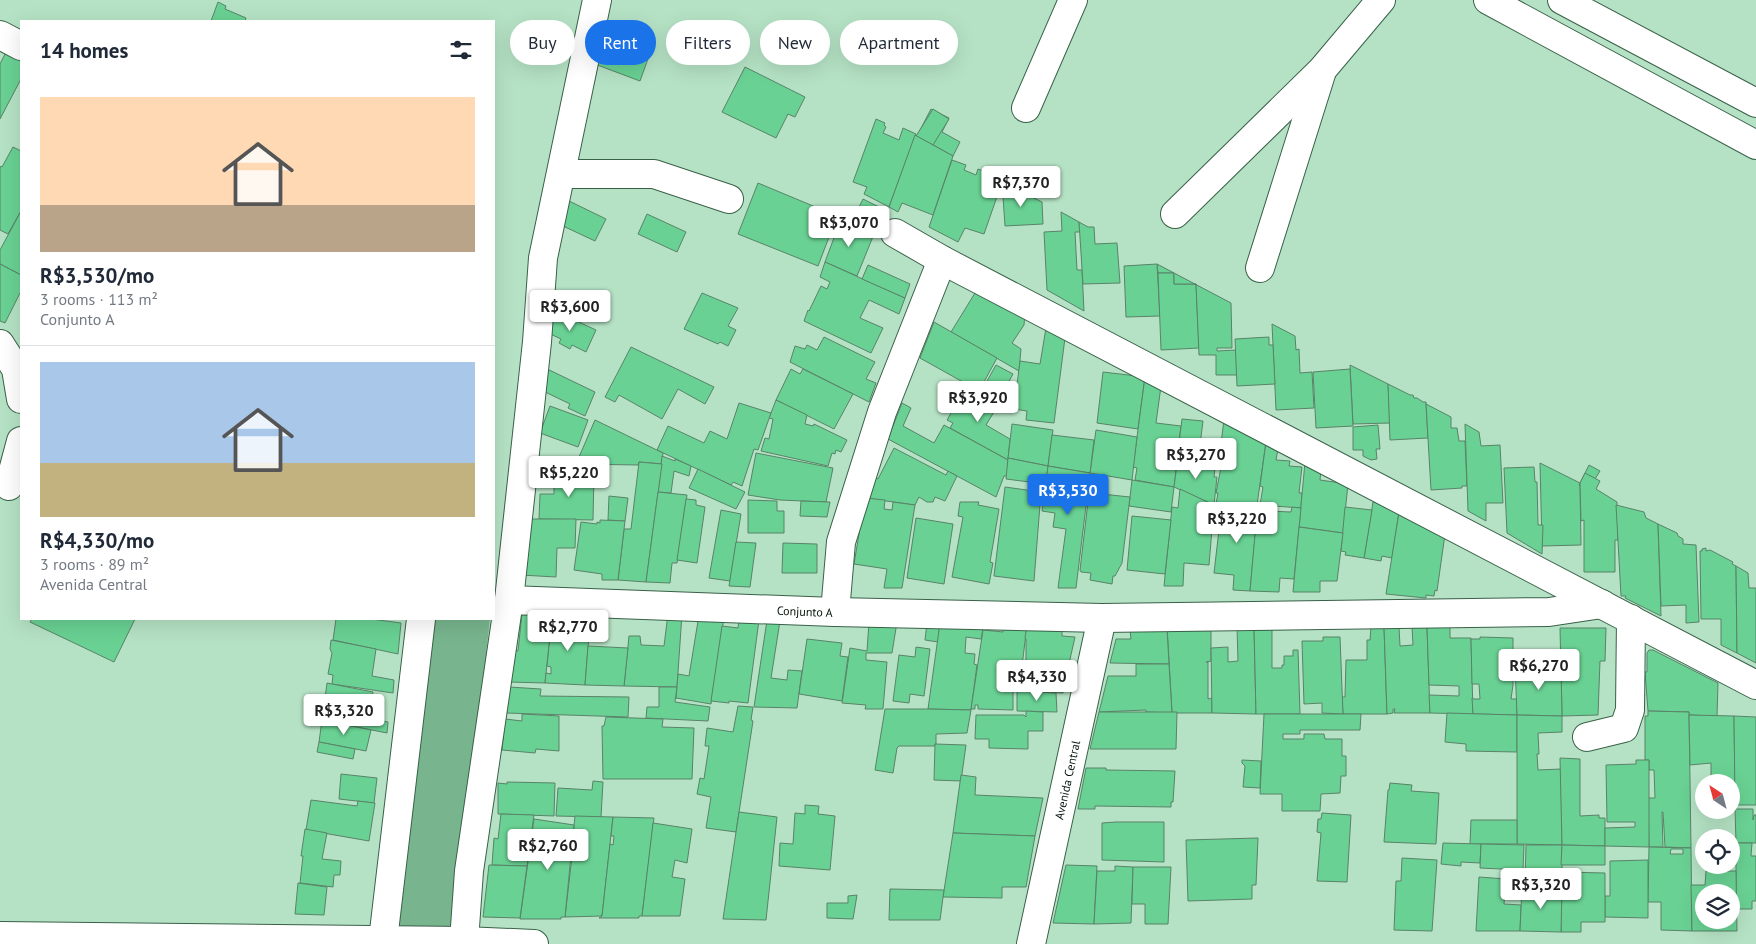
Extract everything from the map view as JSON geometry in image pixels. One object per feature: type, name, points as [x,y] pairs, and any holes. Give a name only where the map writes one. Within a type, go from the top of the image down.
[{"type":"street","points":[[464,941],[469,870],[508,600],[537,342],[543,258],[597,0]]},
{"type":"street","points":[[1026,108],[1073,0]]},
{"type":"street","points":[[1174,214],[1322,70],[1381,0]]},
{"type":"street","points":[[1488,0],[1756,145]]},
{"type":"street","points":[[1562,0],[1756,103]]},
{"type":"street","points":[[0,35],[20,45]]},
{"type":"street","points":[[1260,268],[1322,70]]},
{"type":"street","points":[[562,174],[654,174],[729,199]]},
{"type":"street","points":[[895,233],[942,260],[1756,685]]},
{"type":"street","points":[[835,612],[841,542],[882,412],[942,260]]},
{"type":"street","points":[[0,344],[16,369],[20,393]]},
{"type":"street","points":[[8,486],[20,445]]},
{"type":"street","name":"Conjunto A","points":[[508,600],[835,612],[1102,618],[1549,612],[1602,604]]},
{"type":"street","name":"Avenida Central","points":[[1031,944],[1102,618]]},
{"type":"street","points":[[1587,736],[1624,728],[1630,710],[1631,619]]},
{"type":"street","points":[[383,940],[421,620]]},
{"type":"street","points":[[0,936],[464,941],[534,944]]},
{"type":"green space","points":[[421,620],[490,620],[455,932],[395,933]]},
{"type":"building","points":[[218,2],[226,6],[225,9],[246,18],[245,20],[211,20]]},
{"type":"building","points":[[6,52],[20,59],[20,81],[0,119],[0,64]]},
{"type":"building","points":[[597,65],[646,65],[640,81]]},
{"type":"building","points":[[745,67],[805,97],[795,117],[788,114],[776,138],[722,112]]},
{"type":"building","points":[[931,109],[949,118],[942,132],[960,142],[953,156],[917,136]]},
{"type":"building","points":[[933,109],[949,119],[933,145],[916,136]]},
{"type":"building","points":[[876,119],[885,123],[886,127],[883,133],[899,140],[903,128],[916,134],[889,207],[864,194],[867,187],[853,182]]},
{"type":"building","points":[[915,135],[953,156],[933,215],[902,203],[898,212],[889,207]]},
{"type":"building","points":[[13,147],[20,150],[20,213],[8,234],[0,230],[0,168]]},
{"type":"building","points":[[952,160],[966,165],[964,170],[976,175],[978,169],[1000,177],[997,187],[1000,188],[984,234],[965,228],[958,242],[929,227]]},
{"type":"building","points":[[1002,182],[1042,202],[1043,224],[1005,226]]},
{"type":"building","points":[[758,183],[837,216],[818,266],[738,234]]},
{"type":"building","points":[[863,199],[887,211],[875,235],[851,223]]},
{"type":"building","points":[[567,200],[606,219],[595,241],[563,226]]},
{"type":"building","points":[[1061,212],[1079,222],[1080,232],[1075,232],[1077,270],[1082,270],[1084,311],[1047,290],[1044,232],[1062,231]]},
{"type":"building","points":[[20,213],[20,274],[0,264],[0,250]]},
{"type":"building","points":[[647,214],[686,232],[677,252],[638,234]]},
{"type":"building","points":[[841,219],[874,234],[857,276],[825,262]]},
{"type":"building","points":[[1079,222],[1088,227],[1094,227],[1095,244],[1117,243],[1120,283],[1083,284]]},
{"type":"building","points":[[825,262],[905,298],[899,314],[869,300],[860,318],[883,328],[871,353],[804,321],[821,286],[827,289],[830,282],[820,277]]},
{"type":"building","points":[[0,264],[20,274],[20,293],[5,323],[0,321]]},
{"type":"building","points":[[1157,264],[1174,273],[1158,273]]},
{"type":"building","points":[[1157,264],[1160,316],[1126,317],[1124,266]]},
{"type":"building","points":[[868,265],[910,284],[905,298],[862,279]]},
{"type":"building","points":[[1158,273],[1174,273],[1174,284],[1196,284],[1199,348],[1161,350]]},
{"type":"building","points":[[1174,273],[1195,284],[1174,284]]},
{"type":"building","points":[[1196,285],[1231,303],[1232,348],[1217,348],[1217,351],[1236,350],[1237,375],[1216,375],[1216,355],[1199,355]]},
{"type":"building","points":[[979,289],[1025,313],[1024,325],[1012,343],[1021,349],[1019,371],[951,332]]},
{"type":"building","points":[[702,293],[738,308],[728,326],[736,330],[728,346],[720,342],[718,344],[684,329]]},
{"type":"building","points":[[555,311],[596,330],[586,352],[572,345],[570,349],[559,343],[561,339],[544,331]]},
{"type":"building","points":[[934,322],[997,358],[979,391],[920,358]]},
{"type":"building","points":[[1272,324],[1295,336],[1296,350],[1299,349],[1300,373],[1312,372],[1314,408],[1276,410]]},
{"type":"building","points":[[1046,328],[1065,338],[1054,423],[1026,420],[1027,411],[1014,409],[1020,361],[1040,364]]},
{"type":"building","points":[[824,337],[875,362],[866,379],[876,383],[869,402],[790,362],[795,346],[805,349],[807,345],[817,350]]},
{"type":"building","points":[[1269,337],[1269,345],[1273,345],[1275,384],[1237,386],[1235,339]]},
{"type":"building","points":[[631,347],[714,387],[705,404],[678,389],[662,419],[619,395],[615,402],[605,397]]},
{"type":"building","points":[[996,365],[1013,374],[995,406],[978,397]]},
{"type":"building","points":[[1350,365],[1388,384],[1390,423],[1353,424]]},
{"type":"building","points":[[543,367],[595,392],[585,416],[568,408],[570,404],[539,389]]},
{"type":"building","points":[[791,369],[800,374],[803,369],[853,394],[834,429],[776,400]]},
{"type":"building","points":[[1350,369],[1353,426],[1316,428],[1313,372]]},
{"type":"building","points":[[1103,372],[1145,377],[1138,429],[1097,423]]},
{"type":"building","points":[[1145,377],[1161,386],[1156,423],[1181,426],[1179,441],[1175,441],[1173,463],[1177,463],[1174,487],[1135,480],[1137,468],[1133,467]]},
{"type":"building","points":[[1388,384],[1413,395],[1414,398],[1426,402],[1428,438],[1390,440]]},
{"type":"building","points":[[965,389],[997,407],[986,425],[1010,439],[1008,460],[950,428],[953,423],[947,420]]},
{"type":"building","points":[[776,400],[807,415],[805,424],[813,426],[814,424],[847,440],[841,452],[836,450],[835,454],[832,453],[828,466],[761,451],[765,438],[769,439],[773,419],[769,418]]},
{"type":"building","points":[[739,403],[771,413],[758,450],[754,449],[742,486],[733,482],[731,485],[657,450],[668,426],[704,443],[710,431],[727,439]]},
{"type":"building","points":[[902,403],[911,408],[903,426],[934,443],[944,425],[1008,460],[1007,476],[1004,476],[996,497],[888,439]]},
{"type":"building","points":[[1426,404],[1451,417],[1451,428],[1457,428],[1459,441],[1465,441],[1467,486],[1431,490]]},
{"type":"building","points":[[550,406],[588,420],[578,447],[540,433]]},
{"type":"building","points":[[1182,419],[1203,421],[1199,453],[1178,451]]},
{"type":"building","points":[[595,420],[663,453],[662,464],[639,462],[638,465],[576,464]]},
{"type":"building","points":[[1224,420],[1266,442],[1257,505],[1216,504],[1218,493],[1216,493],[1224,452],[1220,451]]},
{"type":"building","points":[[1012,424],[1053,430],[1048,466],[1008,458]]},
{"type":"building","points":[[1465,424],[1479,432],[1481,446],[1500,445],[1503,503],[1486,503],[1486,521],[1468,511]]},
{"type":"building","points":[[1378,425],[1380,449],[1376,449],[1377,459],[1371,460],[1363,456],[1363,450],[1353,450],[1353,427]]},
{"type":"building","points":[[1096,430],[1137,437],[1132,480],[1090,473]]},
{"type":"building","points":[[1052,435],[1094,440],[1090,473],[1048,466]]},
{"type":"building","points":[[1266,442],[1278,449],[1276,460],[1290,461],[1289,466],[1302,467],[1299,493],[1302,493],[1301,508],[1260,505],[1263,487],[1260,486]]},
{"type":"building","points":[[894,448],[946,475],[948,471],[957,476],[945,501],[935,497],[933,502],[927,502],[919,497],[915,505],[865,498],[874,477],[878,479]]},
{"type":"building","points":[[756,453],[833,468],[826,502],[780,500],[748,495]]},
{"type":"building","points":[[662,456],[691,466],[689,476],[674,471],[671,493],[658,492]]},
{"type":"building","points":[[1178,456],[1193,457],[1192,466],[1215,468],[1214,477],[1217,477],[1214,505],[1174,487]]},
{"type":"building","points":[[1008,458],[1048,466],[1046,488],[1037,487],[1037,483],[1006,479]]},
{"type":"building","points":[[639,462],[662,464],[646,582],[618,580],[624,529],[631,529]]},
{"type":"building","points":[[1305,462],[1321,470],[1320,480],[1348,484],[1343,533],[1299,527]]},
{"type":"building","points":[[1540,463],[1580,483],[1581,545],[1542,546]]},
{"type":"building","points":[[1589,465],[1600,471],[1595,479],[1599,481],[1593,492],[1579,485]]},
{"type":"building","points":[[1048,466],[1090,473],[1076,588],[1058,588],[1066,529],[1053,527],[1055,513],[1042,511]]},
{"type":"building","points":[[1534,467],[1535,482],[1537,482],[1538,525],[1543,525],[1542,554],[1507,533],[1504,468]]},
{"type":"building","points":[[698,469],[745,492],[736,509],[689,488]]},
{"type":"building","points":[[1585,473],[1600,481],[1596,489],[1617,502],[1618,540],[1615,540],[1615,572],[1584,572],[1584,520],[1581,521],[1580,483]]},
{"type":"building","points":[[554,474],[594,474],[593,520],[539,519],[540,494],[554,494]]},
{"type":"building","points":[[1132,480],[1174,487],[1171,512],[1129,506]]},
{"type":"building","points":[[1005,487],[1041,492],[1034,581],[994,576]]},
{"type":"building","points":[[1180,489],[1214,505],[1209,565],[1184,563],[1183,586],[1164,586],[1172,507],[1178,508]]},
{"type":"building","points":[[658,492],[687,495],[677,563],[672,563],[670,583],[646,582]]},
{"type":"building","points":[[1092,493],[1130,497],[1122,563],[1115,576],[1113,576],[1112,584],[1090,580],[1091,573],[1081,572],[1080,570],[1088,502],[1091,502]]},
{"type":"building","points":[[609,496],[628,498],[625,521],[608,520]]},
{"type":"building","points":[[865,498],[885,500],[884,509],[892,510],[893,502],[915,505],[902,588],[884,588],[887,569],[854,564]]},
{"type":"building","points":[[686,499],[696,500],[696,505],[705,507],[697,563],[677,560]]},
{"type":"building","points":[[748,500],[777,501],[777,511],[784,511],[784,533],[748,533]]},
{"type":"building","points":[[801,501],[830,502],[827,517],[800,516]]},
{"type":"building","points":[[960,502],[979,502],[978,505],[999,509],[990,562],[993,563],[989,584],[952,577],[963,517],[958,516]]},
{"type":"building","points":[[1373,502],[1385,504],[1399,512],[1392,558],[1382,556],[1381,561],[1364,558]]},
{"type":"building","points":[[1222,504],[1258,505],[1250,591],[1233,590],[1234,575],[1214,573]]},
{"type":"building","points":[[1616,505],[1644,512],[1646,518],[1658,524],[1661,616],[1625,598],[1626,596],[1621,596]]},
{"type":"building","points":[[1292,507],[1301,508],[1294,579],[1280,578],[1279,592],[1250,591],[1257,512],[1291,512]]},
{"type":"building","points":[[1345,507],[1372,510],[1364,558],[1345,555],[1346,552],[1341,551]]},
{"type":"building","points":[[721,510],[741,514],[730,581],[709,578]]},
{"type":"building","points":[[1399,512],[1445,534],[1437,591],[1435,590],[1434,596],[1426,595],[1426,598],[1386,594]]},
{"type":"building","points":[[1132,516],[1171,520],[1165,574],[1127,570]]},
{"type":"building","points":[[916,518],[953,524],[944,584],[907,578]]},
{"type":"building","points":[[526,519],[576,519],[575,548],[557,548],[556,577],[520,575]]},
{"type":"building","points":[[600,520],[625,521],[618,580],[602,580],[602,574],[574,570],[581,522],[597,524],[597,522],[600,523]]},
{"type":"building","points":[[1658,524],[1677,533],[1683,539],[1683,544],[1696,545],[1699,622],[1686,623],[1686,605],[1661,606]]},
{"type":"building","points":[[1299,527],[1343,533],[1337,581],[1320,581],[1320,592],[1293,592]]},
{"type":"building","points":[[736,542],[756,543],[750,587],[729,586]]},
{"type":"building","points":[[783,543],[817,544],[817,573],[782,573]]},
{"type":"building","points":[[1706,548],[1706,551],[1710,550],[1733,562],[1732,564],[1736,566],[1737,653],[1721,645],[1721,619],[1701,619],[1700,551]]},
{"type":"building","points":[[1736,566],[1748,573],[1749,588],[1756,588],[1756,663],[1737,653]]},
{"type":"building","points":[[522,614],[552,617],[545,683],[509,682],[513,650],[518,651]]},
{"type":"building","points":[[668,614],[682,614],[677,687],[624,686],[629,636],[640,636],[641,645],[664,646]]},
{"type":"building","points":[[699,615],[724,617],[711,704],[676,698],[678,674],[689,676]]},
{"type":"building","points":[[552,617],[590,623],[585,685],[545,683],[546,673],[551,674],[551,667],[547,666]]},
{"type":"building","points":[[739,618],[759,620],[748,703],[711,701],[722,626],[738,628]]},
{"type":"building","points":[[31,620],[135,620],[114,662],[30,622]]},
{"type":"building","points":[[336,620],[378,620],[401,623],[398,654],[333,640]]},
{"type":"building","points":[[767,620],[780,621],[771,678],[787,680],[788,670],[802,671],[797,708],[754,707]]},
{"type":"building","points":[[869,622],[897,622],[892,653],[866,653],[866,660],[887,662],[883,709],[865,709],[866,705],[842,703],[850,648],[867,651]]},
{"type":"building","points":[[927,623],[940,623],[938,642],[925,640]]},
{"type":"building","points":[[940,623],[984,623],[981,639],[966,637],[965,653],[975,654],[974,664],[977,665],[971,710],[928,709]]},
{"type":"building","points":[[1004,624],[1027,625],[1019,691],[1013,692],[1013,710],[978,709],[978,705],[975,705],[975,709],[971,709],[983,630],[1003,632]]},
{"type":"building","points":[[1027,625],[1062,626],[1062,636],[1075,637],[1066,677],[1059,677],[1060,675],[1026,674],[1025,638]]},
{"type":"building","points":[[1167,626],[1211,627],[1211,661],[1206,662],[1208,662],[1208,699],[1212,698],[1212,713],[1172,713]]},
{"type":"building","points":[[1237,627],[1254,627],[1256,714],[1212,713],[1211,648],[1228,647],[1228,662],[1238,661]]},
{"type":"building","points":[[1254,627],[1272,627],[1272,668],[1282,668],[1284,656],[1293,656],[1293,650],[1298,650],[1300,714],[1256,714]]},
{"type":"building","points":[[1371,627],[1384,627],[1387,714],[1343,714],[1342,697],[1345,697],[1346,660],[1367,660],[1367,640],[1370,640]]},
{"type":"building","points":[[1384,627],[1399,627],[1400,646],[1413,645],[1412,627],[1427,627],[1430,713],[1394,713],[1395,709],[1393,709],[1393,713],[1387,714]]},
{"type":"building","points":[[1427,627],[1450,627],[1450,638],[1471,638],[1473,714],[1430,713],[1429,695],[1459,696],[1459,686],[1429,685]]},
{"type":"building","points":[[1167,628],[1169,664],[1110,663],[1116,639],[1131,639],[1130,630]]},
{"type":"building","points":[[1560,628],[1606,628],[1605,661],[1600,661],[1598,715],[1562,716]]},
{"type":"building","points":[[1323,637],[1340,637],[1343,714],[1322,713],[1322,703],[1304,704],[1302,641],[1323,641]]},
{"type":"building","points":[[1480,637],[1513,638],[1513,685],[1511,699],[1517,699],[1517,715],[1473,714],[1472,698],[1480,699],[1479,684],[1472,684],[1471,639],[1480,639]]},
{"type":"building","points":[[807,639],[842,643],[840,656],[848,657],[842,701],[799,694]]},
{"type":"building","points":[[331,640],[376,649],[372,676],[394,680],[393,693],[332,684],[333,675],[328,674],[332,653],[330,649]]},
{"type":"building","points":[[588,646],[628,648],[624,686],[585,685]]},
{"type":"building","points":[[916,647],[930,649],[924,696],[910,694],[909,703],[893,701],[899,655],[915,657]]},
{"type":"building","points":[[1649,650],[1653,650],[1718,683],[1717,716],[1689,715],[1689,712],[1648,711],[1645,672],[1647,672],[1647,653]]},
{"type":"building","points":[[1136,664],[1169,664],[1172,713],[1146,712],[1146,710],[1099,712],[1108,676],[1136,676]]},
{"type":"building","points":[[1515,664],[1524,664],[1524,668],[1561,668],[1562,716],[1517,715]]},
{"type":"building","points":[[1023,676],[1066,677],[1063,693],[1023,691]]},
{"type":"building","points":[[327,683],[373,692],[370,710],[343,705],[343,708],[324,706]]},
{"type":"building","points":[[509,687],[541,689],[540,696],[629,697],[628,717],[506,713]]},
{"type":"building","points":[[659,687],[677,687],[675,702],[710,707],[708,721],[646,718],[647,707],[659,707]]},
{"type":"building","points":[[1017,692],[1056,693],[1057,712],[1017,711]]},
{"type":"building","points":[[343,705],[383,712],[383,721],[388,722],[387,733],[322,720],[324,706],[343,708]]},
{"type":"building","points":[[738,706],[753,707],[751,720],[753,721],[736,832],[706,828],[711,797],[697,794],[700,778],[704,779],[709,746],[705,746],[707,728],[733,732]]},
{"type":"building","points":[[885,709],[971,710],[967,733],[936,734],[935,746],[899,746],[897,748],[893,773],[875,770]]},
{"type":"building","points":[[1026,711],[1043,712],[1043,731],[1028,731],[1028,749],[989,748],[989,739],[975,739],[976,715],[1024,715],[1026,717]]},
{"type":"building","points":[[1648,711],[1689,712],[1691,848],[1665,847],[1663,812],[1663,847],[1649,847],[1648,798],[1655,798],[1654,770],[1649,770],[1649,760],[1645,760],[1645,716],[1648,716]]},
{"type":"building","points":[[1099,712],[1177,712],[1176,749],[1090,749]]},
{"type":"building","points":[[1447,713],[1517,715],[1517,752],[1466,751],[1466,744],[1445,742]]},
{"type":"building","points":[[522,714],[559,716],[559,751],[536,749],[535,753],[502,750],[505,719],[522,721]]},
{"type":"building","points":[[1264,714],[1361,714],[1360,730],[1300,730],[1300,734],[1283,734],[1283,739],[1304,739],[1304,734],[1324,734],[1325,739],[1342,739],[1342,756],[1346,756],[1346,776],[1341,776],[1340,793],[1321,794],[1320,811],[1282,811],[1282,794],[1260,794]]},
{"type":"building","points":[[1517,715],[1562,716],[1562,732],[1538,733],[1539,754],[1537,754],[1538,770],[1561,769],[1562,845],[1517,844]]},
{"type":"building","points":[[1689,715],[1734,716],[1735,774],[1711,774],[1711,763],[1690,765]]},
{"type":"building","points":[[1734,716],[1756,717],[1756,805],[1740,805],[1740,774],[1735,774]]},
{"type":"building","points":[[606,717],[663,719],[662,727],[694,728],[692,779],[603,779],[602,726],[604,726]]},
{"type":"building","points":[[322,720],[371,730],[366,751],[319,742]]},
{"type":"building","points":[[319,742],[355,749],[353,759],[317,752]]},
{"type":"building","points":[[935,744],[966,745],[961,781],[934,780]]},
{"type":"building","points":[[1560,758],[1580,759],[1580,816],[1599,815],[1599,818],[1605,818],[1605,846],[1562,845]]},
{"type":"building","points":[[1242,760],[1261,761],[1260,788],[1243,787],[1245,766]]},
{"type":"building","points":[[1636,760],[1649,760],[1649,847],[1605,846],[1605,828],[1635,827],[1635,822],[1607,822],[1606,765],[1636,764]]},
{"type":"building","points":[[1086,768],[1175,771],[1171,807],[1095,806],[1095,809],[1078,809]]},
{"type":"building","points":[[341,774],[377,778],[374,803],[339,799]]},
{"type":"building","points":[[961,775],[976,777],[975,795],[1043,798],[1035,836],[953,833]]},
{"type":"building","points":[[593,781],[603,782],[601,817],[556,816],[558,788],[592,790]]},
{"type":"building","points":[[507,782],[555,783],[554,816],[498,814],[498,783],[507,784]]},
{"type":"building","points":[[1390,783],[1412,785],[1411,791],[1439,793],[1436,844],[1384,842]]},
{"type":"building","points":[[311,800],[357,806],[358,801],[375,803],[369,841],[306,830]]},
{"type":"building","points":[[805,805],[819,806],[818,814],[835,816],[830,870],[779,866],[780,843],[793,844],[795,813],[805,814]]},
{"type":"building","points":[[1740,809],[1753,809],[1753,820],[1754,815],[1756,815],[1756,843],[1740,843],[1740,829],[1736,829],[1735,819],[1740,819]]},
{"type":"building","points":[[739,812],[777,817],[766,920],[723,919]]},
{"type":"building","points":[[1322,813],[1351,815],[1347,882],[1317,881],[1321,833],[1317,832],[1318,819],[1321,819]]},
{"type":"building","points":[[501,814],[534,815],[527,866],[492,865],[494,838],[498,839]]},
{"type":"building","points":[[575,816],[613,817],[602,916],[565,917],[574,839],[587,841],[587,836],[573,835]]},
{"type":"building","points":[[613,817],[654,818],[642,916],[639,916],[639,918],[599,918],[602,916],[610,844],[613,845],[614,836],[611,836]]},
{"type":"building","points":[[534,819],[574,825],[565,917],[561,917],[561,919],[520,919]]},
{"type":"building","points":[[1471,820],[1517,820],[1517,844],[1470,844]]},
{"type":"building","points":[[1164,822],[1164,862],[1102,860],[1102,823]]},
{"type":"building","points":[[653,823],[692,829],[687,863],[675,860],[672,877],[685,879],[680,916],[642,916]]},
{"type":"building","points":[[305,829],[327,833],[322,859],[341,861],[340,875],[334,875],[333,887],[300,883]]},
{"type":"building","points":[[953,833],[1035,836],[1026,887],[1002,887],[1002,898],[943,897]]},
{"type":"building","points":[[1258,838],[1256,885],[1252,885],[1252,899],[1188,901],[1186,840]]},
{"type":"building","points":[[1443,843],[1481,844],[1480,863],[1461,862],[1461,866],[1441,864]]},
{"type":"building","points":[[1740,843],[1752,843],[1751,856],[1756,856],[1756,901],[1752,901],[1752,909],[1740,909],[1740,884],[1736,884],[1736,874],[1740,874]]},
{"type":"building","points":[[1481,844],[1524,845],[1523,870],[1480,868]]},
{"type":"building","points":[[1526,845],[1562,845],[1562,884],[1525,883]]},
{"type":"building","points":[[1562,845],[1605,846],[1605,865],[1561,865]]},
{"type":"building","points":[[1649,847],[1691,848],[1692,931],[1661,930],[1661,902],[1648,902]],"holes":[[[1671,849],[1683,849],[1683,854],[1670,854]]]},
{"type":"building","points":[[1402,858],[1437,860],[1432,931],[1394,930],[1396,881],[1401,881]]},
{"type":"building","points":[[1648,860],[1648,918],[1605,917],[1605,896],[1610,896],[1610,861]]},
{"type":"building","points":[[489,865],[527,866],[520,918],[483,917]]},
{"type":"building","points":[[1066,865],[1097,866],[1094,924],[1053,923]]},
{"type":"building","points":[[1115,866],[1133,867],[1131,923],[1094,924],[1097,871],[1115,871]]},
{"type":"building","points":[[1133,867],[1171,867],[1168,924],[1145,924],[1145,904],[1132,904]]},
{"type":"building","points":[[1562,872],[1605,873],[1605,922],[1581,922],[1581,932],[1561,932]]},
{"type":"building","points":[[1706,874],[1736,874],[1736,884],[1705,884]]},
{"type":"building","points":[[1479,877],[1506,879],[1504,904],[1521,905],[1520,931],[1476,931]]},
{"type":"building","points":[[298,883],[327,887],[324,915],[295,914]]},
{"type":"building","points":[[1691,885],[1695,885],[1695,929],[1737,929],[1737,931],[1692,931]]},
{"type":"building","points":[[1522,887],[1562,889],[1561,932],[1520,931]]},
{"type":"building","points":[[890,889],[944,890],[940,920],[889,920]]},
{"type":"building","points":[[857,895],[853,919],[827,918],[827,903],[848,903],[848,896]]}]
